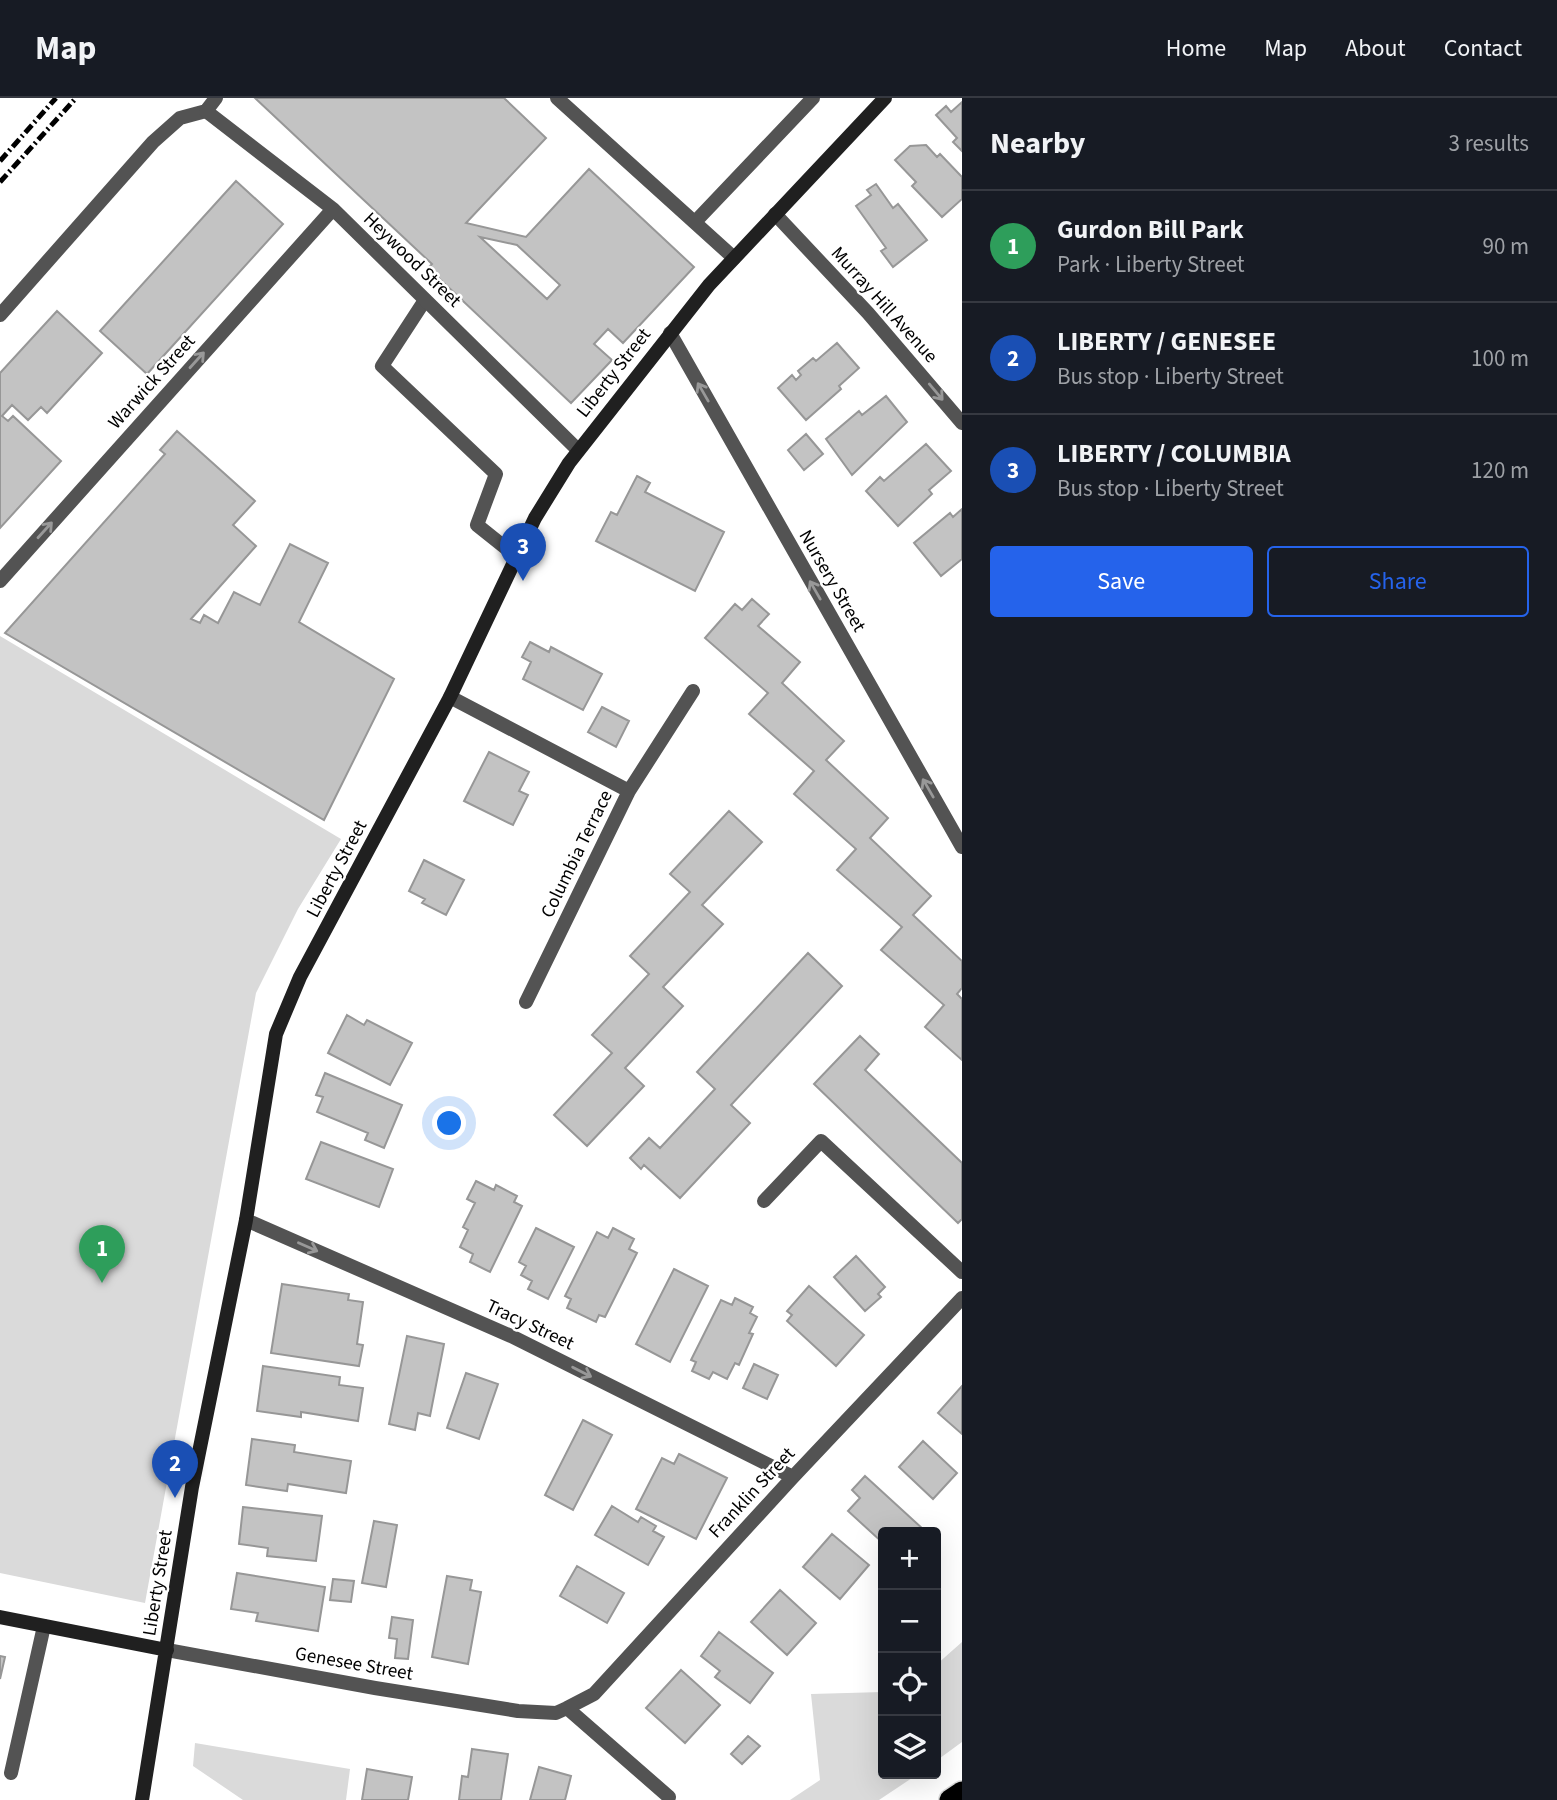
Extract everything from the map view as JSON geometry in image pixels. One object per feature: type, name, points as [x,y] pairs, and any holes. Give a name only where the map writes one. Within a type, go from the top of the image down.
[{"type":"highway","points":[[950,1800],[962,1792]]},
{"type":"main road","name":"Liberty Street","points":[[142,1800],[192,1487],[246,1220],[276,1034],[300,977],[450,697],[535,518],[579,450],[670,333],[734,258],[885,98]]},
{"type":"main road","name":"Genesee Street","points":[[0,1617],[167,1650]]},
{"type":"street","points":[[0,316],[153,142],[180,118],[206,111],[216,98]]},
{"type":"street","points":[[557,98],[734,258]]},
{"type":"street","points":[[695,222],[813,98]]},
{"type":"street","name":"Heywood Street","points":[[206,111],[333,209],[579,450]]},
{"type":"street","name":"Warwick Street","points":[[0,581],[333,209]]},
{"type":"street","name":"Murray Hill Avenue","points":[[775,214],[868,313],[962,423]]},
{"type":"street","points":[[425,300],[382,366],[496,474],[477,525],[516,557]]},
{"type":"street","name":"Nursery Street","points":[[670,333],[962,847]]},
{"type":"street","points":[[629,791],[693,691]]},
{"type":"street","name":"Columbia Terrace","points":[[450,697],[629,791],[526,1002]]},
{"type":"street","points":[[764,1201],[821,1141],[962,1272]]},
{"type":"street","name":"Tracy Street","points":[[246,1220],[511,1336],[793,1477]]},
{"type":"street","name":"Franklin Street","points":[[567,1708],[594,1694],[962,1298]]},
{"type":"street","points":[[11,1773],[44,1626]]},
{"type":"street","name":"Genesee Street","points":[[167,1650],[518,1711],[556,1713],[567,1708]]},
{"type":"street","points":[[567,1708],[670,1797]]},
{"type":"shaded area","points":[[0,636],[341,839],[298,909],[256,993],[145,1603],[0,1573]]},
{"type":"shaded area","points":[[962,1642],[962,1742],[941,1757],[941,1716],[941,1661]]},
{"type":"shaded area","points":[[878,1692],[878,1779],[910,1779],[879,1800],[790,1800],[820,1780],[811,1694]]},
{"type":"shaded area","points":[[195,1743],[350,1769],[346,1800],[243,1800],[193,1766]]},
{"type":"building","points":[[255,98],[504,98],[546,138],[466,223],[526,237],[589,169],[694,267],[623,343],[608,329],[594,344],[612,360],[571,403],[428,268],[432,264]],"holes":[[[480,237],[517,245],[560,285],[547,299]]]},
{"type":"building","points":[[962,102],[962,151],[953,142],[957,138],[936,115],[946,106],[951,112]]},
{"type":"building","points":[[926,145],[937,157],[940,154],[962,177],[962,199],[942,217],[912,186],[916,182],[895,160],[910,146]]},
{"type":"building","points":[[236,181],[283,224],[147,374],[100,331]]},
{"type":"building","points":[[876,184],[893,208],[898,204],[927,240],[893,267],[881,251],[886,248],[856,206],[871,195],[867,190]]},
{"type":"building","points":[[57,311],[102,353],[47,413],[41,407],[28,420],[12,405],[2,416],[8,421],[13,416],[61,461],[0,528],[0,373]]},
{"type":"building","points":[[837,343],[859,368],[839,386],[841,389],[806,420],[778,388],[792,375],[796,380],[801,375],[798,371],[813,358],[816,361]]},
{"type":"building","points":[[886,396],[907,422],[852,475],[826,439],[859,411],[862,415]]},
{"type":"building","points":[[177,431],[255,501],[233,525],[256,546],[191,619],[200,623],[204,615],[218,623],[234,592],[260,605],[290,544],[328,563],[299,622],[394,679],[324,820],[5,633],[165,454],[160,450]]},
{"type":"building","points":[[806,434],[823,454],[804,470],[788,450]]},
{"type":"building","points":[[926,444],[951,471],[929,490],[932,494],[898,526],[866,491],[880,477],[884,481]]},
{"type":"building","points":[[637,476],[650,483],[645,492],[724,532],[695,591],[596,541],[611,512],[617,515]]},
{"type":"building","points":[[962,509],[962,559],[941,576],[914,543],[950,513],[953,517]]},
{"type":"building","points":[[752,599],[769,614],[758,626],[800,662],[782,683],[844,741],[826,760],[888,818],[870,838],[931,896],[913,915],[962,961],[962,988],[957,994],[962,999],[962,1060],[925,1027],[944,1005],[881,950],[902,927],[837,870],[856,849],[794,794],[814,771],[749,714],[768,693],[705,638],[735,604],[742,610]]},
{"type":"building","points":[[530,642],[549,652],[551,647],[602,674],[583,710],[523,679],[531,662],[522,657]]},
{"type":"building","points":[[602,707],[629,721],[616,747],[588,732]]},
{"type":"building","points":[[489,752],[529,772],[519,791],[528,795],[513,825],[464,801]]},
{"type":"building","points":[[729,811],[762,842],[702,905],[723,924],[663,987],[683,1006],[625,1068],[644,1086],[587,1146],[554,1115],[612,1053],[592,1035],[649,974],[630,956],[690,892],[670,874]]},
{"type":"building","points":[[424,860],[464,880],[446,915],[422,903],[425,899],[409,891]]},
{"type":"building","points":[[808,953],[842,986],[731,1105],[750,1123],[680,1198],[644,1165],[641,1169],[630,1158],[649,1138],[660,1148],[715,1089],[697,1072]]},
{"type":"building","points":[[347,1015],[364,1025],[367,1020],[412,1043],[390,1085],[328,1053]]},
{"type":"building","points":[[860,1036],[879,1054],[865,1070],[962,1163],[962,1219],[958,1223],[814,1084]]},
{"type":"building","points":[[325,1073],[402,1105],[384,1148],[365,1140],[368,1133],[317,1112],[323,1097],[316,1095]]},
{"type":"building","points":[[321,1142],[393,1169],[379,1207],[306,1179]]},
{"type":"building","points":[[476,1181],[494,1190],[496,1185],[517,1196],[514,1202],[522,1206],[490,1272],[470,1262],[473,1254],[460,1247],[468,1230],[463,1227],[475,1203],[467,1199]]},
{"type":"building","points":[[536,1228],[574,1247],[548,1299],[528,1289],[532,1281],[521,1275],[526,1266],[519,1262]]},
{"type":"building","points":[[613,1228],[634,1239],[629,1249],[637,1253],[605,1317],[599,1315],[596,1322],[567,1308],[571,1299],[565,1296],[597,1232],[608,1238]]},
{"type":"building","points":[[856,1256],[885,1287],[878,1294],[881,1297],[865,1311],[834,1277]]},
{"type":"building","points":[[674,1269],[708,1286],[670,1362],[636,1344]]},
{"type":"building","points":[[282,1284],[349,1294],[348,1300],[363,1302],[357,1344],[363,1345],[359,1366],[271,1353]]},
{"type":"building","points":[[809,1286],[864,1335],[836,1366],[787,1321],[792,1315],[787,1311]]},
{"type":"building","points":[[735,1298],[753,1307],[750,1313],[757,1317],[749,1333],[753,1334],[739,1365],[735,1363],[727,1379],[713,1372],[709,1379],[692,1371],[696,1362],[691,1360],[721,1300],[732,1305]]},
{"type":"building","points":[[407,1336],[444,1344],[430,1416],[418,1413],[415,1430],[389,1424]]},
{"type":"building","points":[[754,1364],[778,1375],[767,1399],[743,1388]]},
{"type":"building","points":[[263,1366],[340,1377],[339,1385],[363,1388],[358,1421],[301,1412],[301,1417],[257,1411]]},
{"type":"building","points":[[466,1373],[498,1384],[479,1439],[447,1428]]},
{"type":"building","points":[[962,1386],[962,1434],[938,1413]]},
{"type":"building","points":[[583,1420],[612,1435],[573,1510],[545,1495]]},
{"type":"building","points":[[252,1439],[295,1445],[294,1452],[351,1461],[346,1493],[288,1484],[287,1491],[246,1485]]},
{"type":"building","points":[[923,1441],[957,1473],[933,1499],[899,1467]]},
{"type":"building","points":[[679,1454],[727,1478],[696,1539],[636,1509],[662,1458],[674,1464]]},
{"type":"building","points":[[865,1476],[921,1527],[878,1527],[878,1538],[848,1511],[860,1498],[852,1490]]},
{"type":"building","points":[[612,1506],[638,1522],[641,1517],[656,1526],[653,1531],[664,1537],[648,1565],[595,1535]]},
{"type":"building","points":[[243,1507],[322,1516],[316,1561],[267,1556],[268,1548],[239,1544]]},
{"type":"building","points":[[374,1521],[397,1525],[386,1587],[362,1583]]},
{"type":"building","points":[[832,1534],[869,1565],[840,1599],[803,1567]]},
{"type":"building","points":[[577,1566],[624,1593],[607,1623],[560,1596]]},
{"type":"building","points":[[237,1573],[325,1587],[318,1631],[256,1621],[258,1613],[231,1609]]},
{"type":"building","points":[[447,1576],[472,1580],[470,1590],[481,1592],[468,1664],[432,1657]]},
{"type":"building","points":[[333,1579],[354,1581],[351,1602],[330,1600]]},
{"type":"building","points":[[780,1590],[816,1623],[787,1655],[751,1622]]},
{"type":"building","points":[[392,1617],[413,1620],[408,1659],[395,1658],[397,1639],[389,1638]]},
{"type":"building","points":[[719,1632],[773,1673],[750,1703],[715,1677],[720,1671],[701,1656]]},
{"type":"building","points":[[0,1656],[5,1657],[0,1679]]},
{"type":"building","points":[[681,1670],[720,1705],[685,1743],[646,1708]]},
{"type":"building","points":[[748,1736],[760,1746],[742,1764],[731,1754]]},
{"type":"building","points":[[472,1749],[508,1754],[501,1800],[459,1800],[462,1776],[468,1777]]},
{"type":"building","points":[[539,1767],[571,1776],[565,1800],[530,1800]]},
{"type":"building","points":[[367,1769],[412,1777],[408,1800],[362,1800]]},
{"type":"railway","points":[[0,161],[56,98]]},
{"type":"railway","points":[[0,182],[76,98]]},
{"type":"place","name":"LIBERTY / COLUMBIA","points":[[523,581]]},
{"type":"place","name":"Gurdon Bill Park","points":[[102,1283]]},
{"type":"place","name":"LIBERTY / GENESEE","points":[[175,1498]]}]
